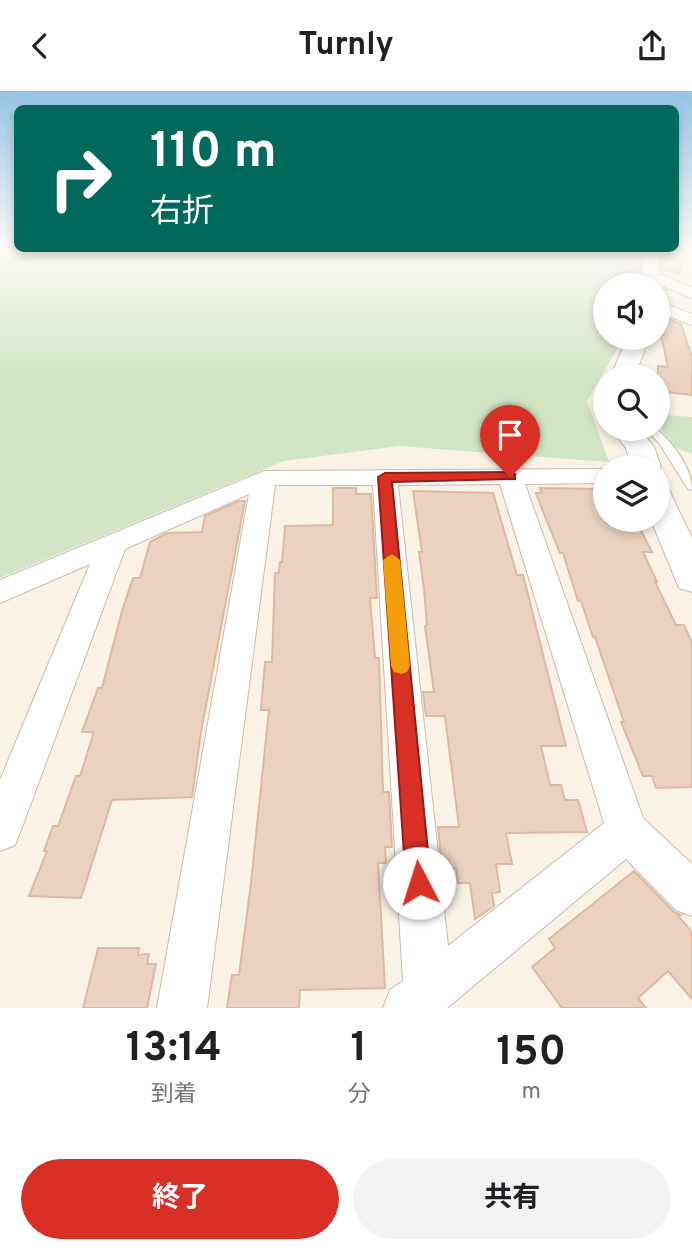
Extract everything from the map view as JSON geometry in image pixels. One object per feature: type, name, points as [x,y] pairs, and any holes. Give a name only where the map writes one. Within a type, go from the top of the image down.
[{"type":"street","points":[[670,311],[692,320]]},
{"type":"street","points":[[0,592],[264,478],[593,476]]},
{"type":"street","points":[[385,477],[418,1000]]},
{"type":"street","points":[[510,477],[627,831],[692,894]]},
{"type":"street","points":[[183,1008],[264,478]]},
{"type":"street","points":[[670,526],[692,579]]},
{"type":"street","points":[[0,829],[113,543]]},
{"type":"street","points":[[418,1000],[627,831]]},
{"type":"lane","points":[[663,441],[692,486]]},
{"type":"green space","points":[[0,294],[593,294],[593,350],[616,350],[608,364],[593,364],[593,390],[587,401],[593,418],[593,441],[601,441],[606,455],[593,455],[593,461],[399,446],[284,461],[0,578]]},
{"type":"green space","points":[[670,415],[692,417],[692,454],[672,446],[669,441]]},
{"type":"building","points":[[670,320],[681,324],[692,357],[692,395],[670,392],[670,364],[667,364],[664,350],[670,350]]},
{"type":"building","points":[[333,488],[356,488],[356,494],[371,494],[377,598],[370,598],[375,658],[379,658],[383,792],[389,792],[392,847],[385,847],[386,863],[378,863],[385,988],[300,990],[299,1008],[227,1008],[232,975],[239,975],[251,883],[269,710],[261,710],[265,662],[272,662],[275,573],[279,573],[282,562],[285,526],[333,525]]},
{"type":"building","points":[[540,488],[593,489],[593,532],[642,532],[652,552],[643,552],[655,582],[676,625],[684,625],[692,643],[692,787],[656,788],[652,776],[643,776],[621,722],[624,722],[595,637],[581,601],[578,601],[563,553],[560,553],[536,493],[542,493]]},
{"type":"building","points":[[413,491],[493,493],[517,575],[523,575],[566,746],[541,746],[550,785],[561,785],[565,800],[578,800],[587,832],[506,833],[512,864],[496,864],[500,892],[492,893],[494,906],[475,919],[470,883],[458,883],[456,868],[442,868],[438,827],[459,827],[445,716],[426,716],[423,692],[434,692],[425,626],[419,552],[422,552]]},
{"type":"building","points":[[239,501],[245,501],[201,732],[192,797],[112,800],[81,898],[29,896],[47,851],[44,851],[53,826],[58,826],[76,776],[80,776],[94,732],[82,732],[98,688],[102,688],[122,611],[133,578],[140,578],[150,542],[167,533],[202,532],[205,516]]},
{"type":"building","points":[[634,871],[674,912],[681,915],[678,916],[692,932],[692,999],[668,971],[638,998],[646,1008],[562,1008],[532,967],[555,948],[549,939]]},
{"type":"building","points":[[98,948],[139,948],[138,955],[149,954],[147,964],[156,964],[147,1008],[83,1008]]},
{"type":"slow traffic","points":[[392,560],[401,666]]},
{"type":"route","points":[[419,883],[385,477],[510,477]]}]
